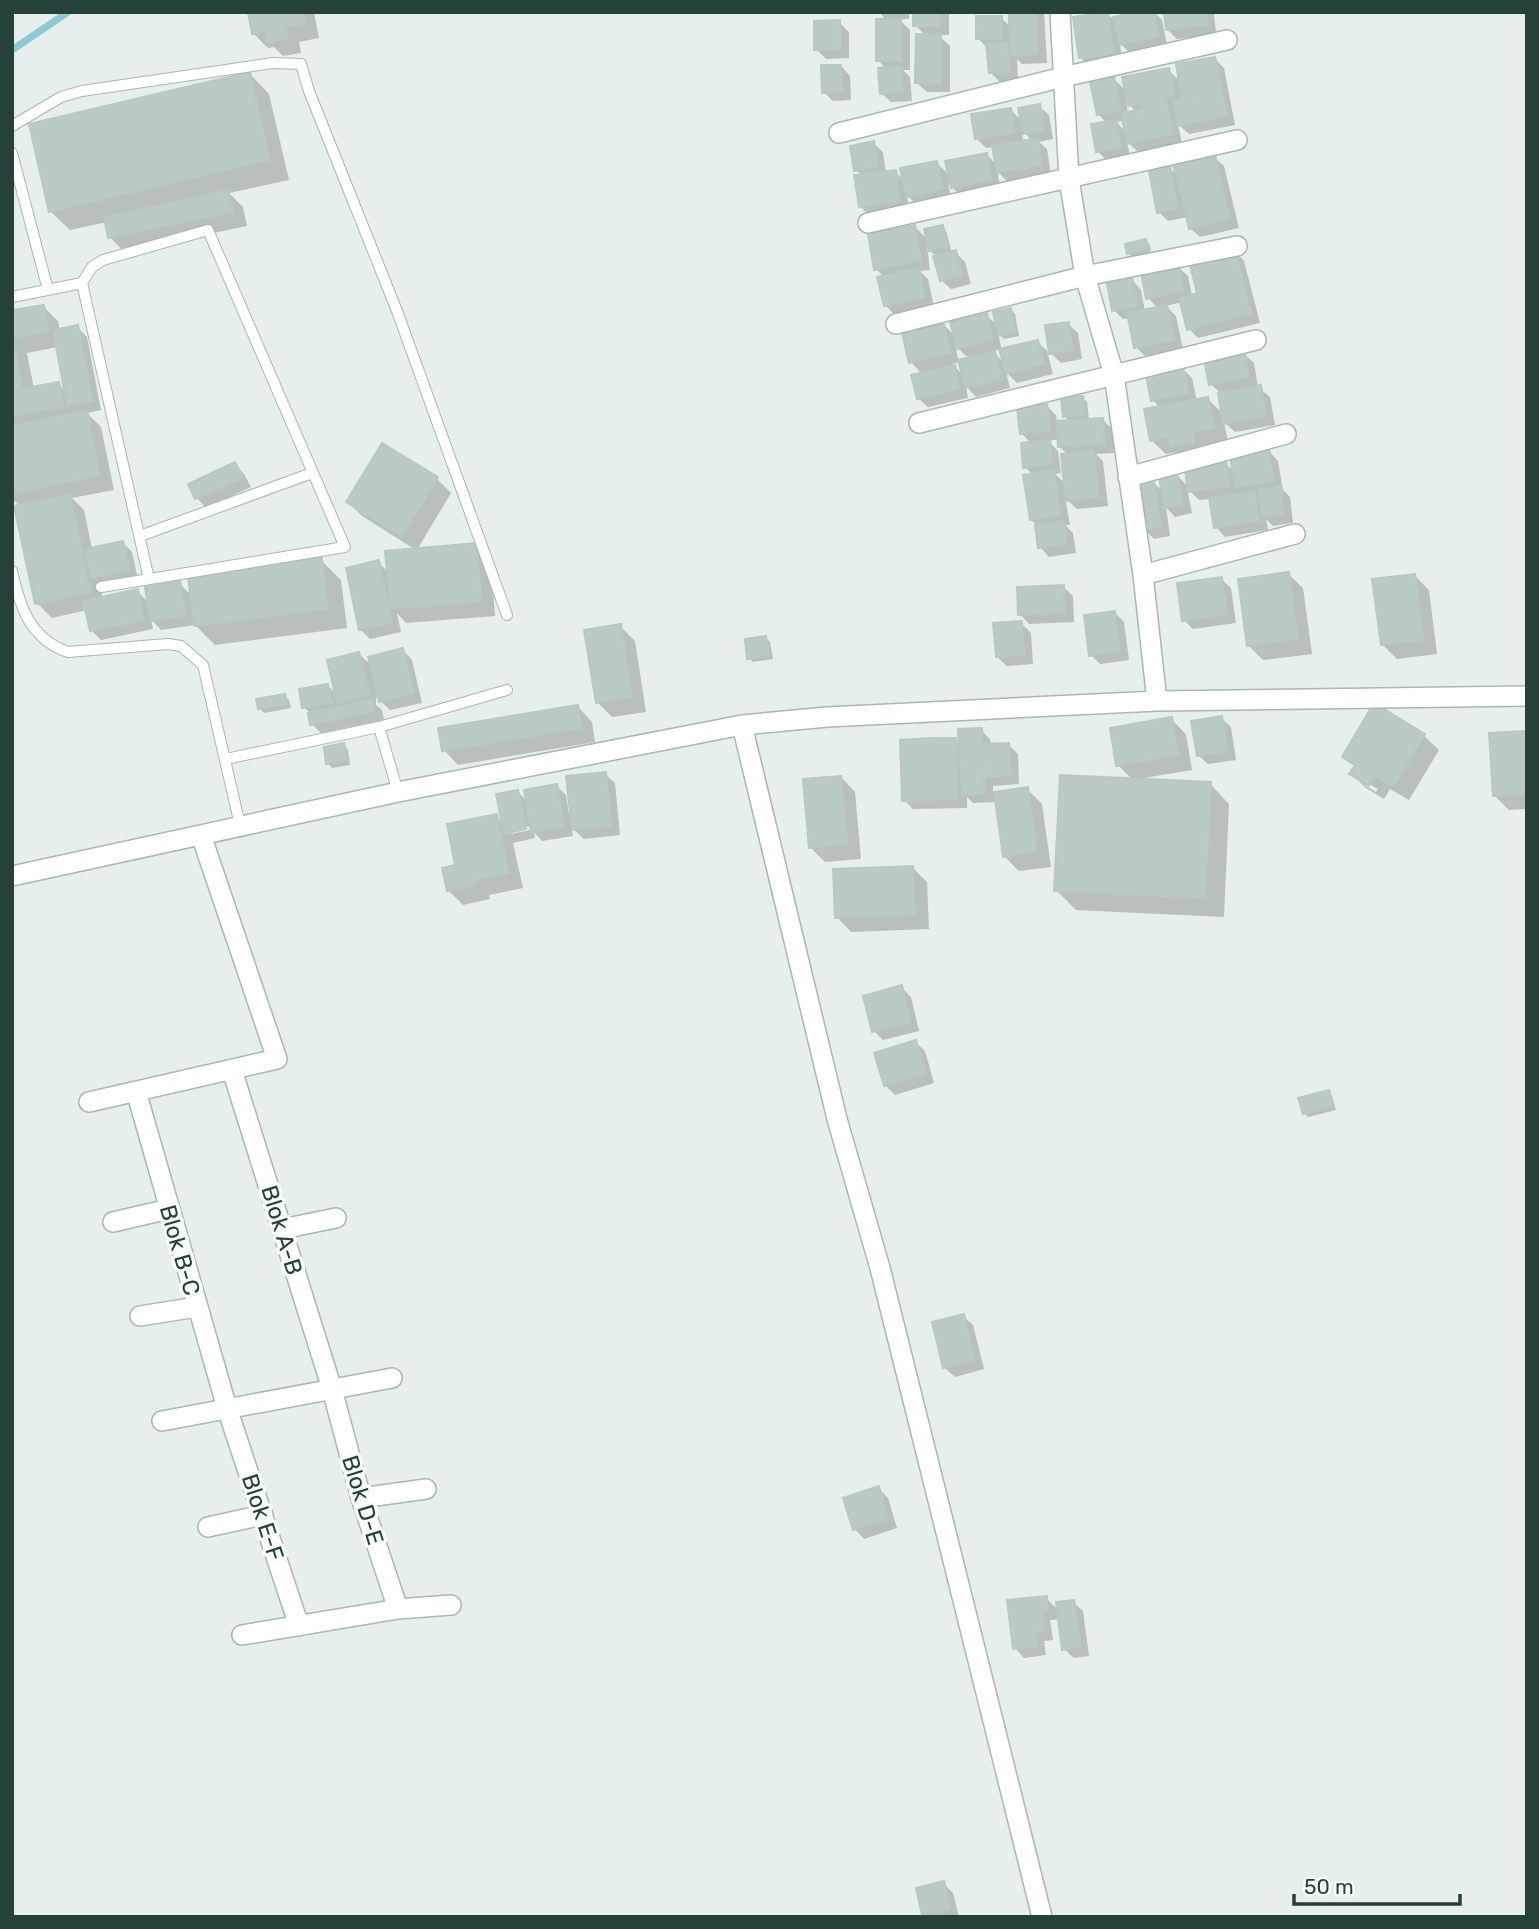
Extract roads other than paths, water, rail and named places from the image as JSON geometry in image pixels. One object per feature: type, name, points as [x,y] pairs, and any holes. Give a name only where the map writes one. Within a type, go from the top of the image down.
[{"type":"street","points":[[1060,12],[1069,179],[1085,276],[1114,375],[1143,576],[1157,701]]},
{"type":"street","points":[[839,133],[1227,40]]},
{"type":"street","points":[[868,223],[1237,140]]},
{"type":"street","points":[[896,324],[1085,276],[1237,246]]},
{"type":"street","points":[[919,423],[1256,340]]},
{"type":"street","points":[[1128,477],[1286,434]]},
{"type":"street","points":[[1143,576],[1295,534]]},
{"type":"street","points":[[12,876],[398,792],[742,725],[827,717],[1157,701],[1527,696]]},
{"type":"street","points":[[742,725],[837,1119],[880,1268],[1042,1917]]},
{"type":"street","points":[[89,1102],[277,1059],[201,835]]},
{"type":"street","name":"Blok A-B","points":[[232,1070],[332,1390]]},
{"type":"street","name":"Blok B-C","points":[[136,1091],[227,1408]]},
{"type":"street","points":[[113,1222],[169,1209]]},
{"type":"street","points":[[282,1229],[336,1218]]},
{"type":"street","points":[[140,1316],[197,1307]]},
{"type":"street","points":[[162,1421],[392,1378]]},
{"type":"street","name":"Blok D-E","points":[[332,1390],[361,1498],[398,1609]]},
{"type":"street","name":"Blok E-F","points":[[227,1408],[299,1626]]},
{"type":"street","points":[[361,1498],[426,1489]]},
{"type":"street","points":[[208,1527],[263,1515]]},
{"type":"street","points":[[242,1634],[398,1609],[451,1605]]},
{"type":"lane","points":[[12,126],[61,97],[82,91],[273,63],[301,64],[309,91],[397,312],[507,615]]},
{"type":"lane","points":[[12,153],[48,290]]},
{"type":"lane","points":[[100,587],[149,579],[345,547],[208,230],[103,260],[92,267],[82,283],[149,579]]},
{"type":"lane","points":[[12,297],[82,283]]},
{"type":"lane","points":[[140,536],[312,472]]},
{"type":"lane","points":[[12,571],[19,605],[35,630],[56,648],[68,652],[168,644],[181,646],[203,665],[240,825]]},
{"type":"lane","points":[[226,759],[379,727],[507,690]]},
{"type":"lane","points":[[379,727],[398,792]]},
{"type":"waterway","points":[[12,50],[68,12]]}]
